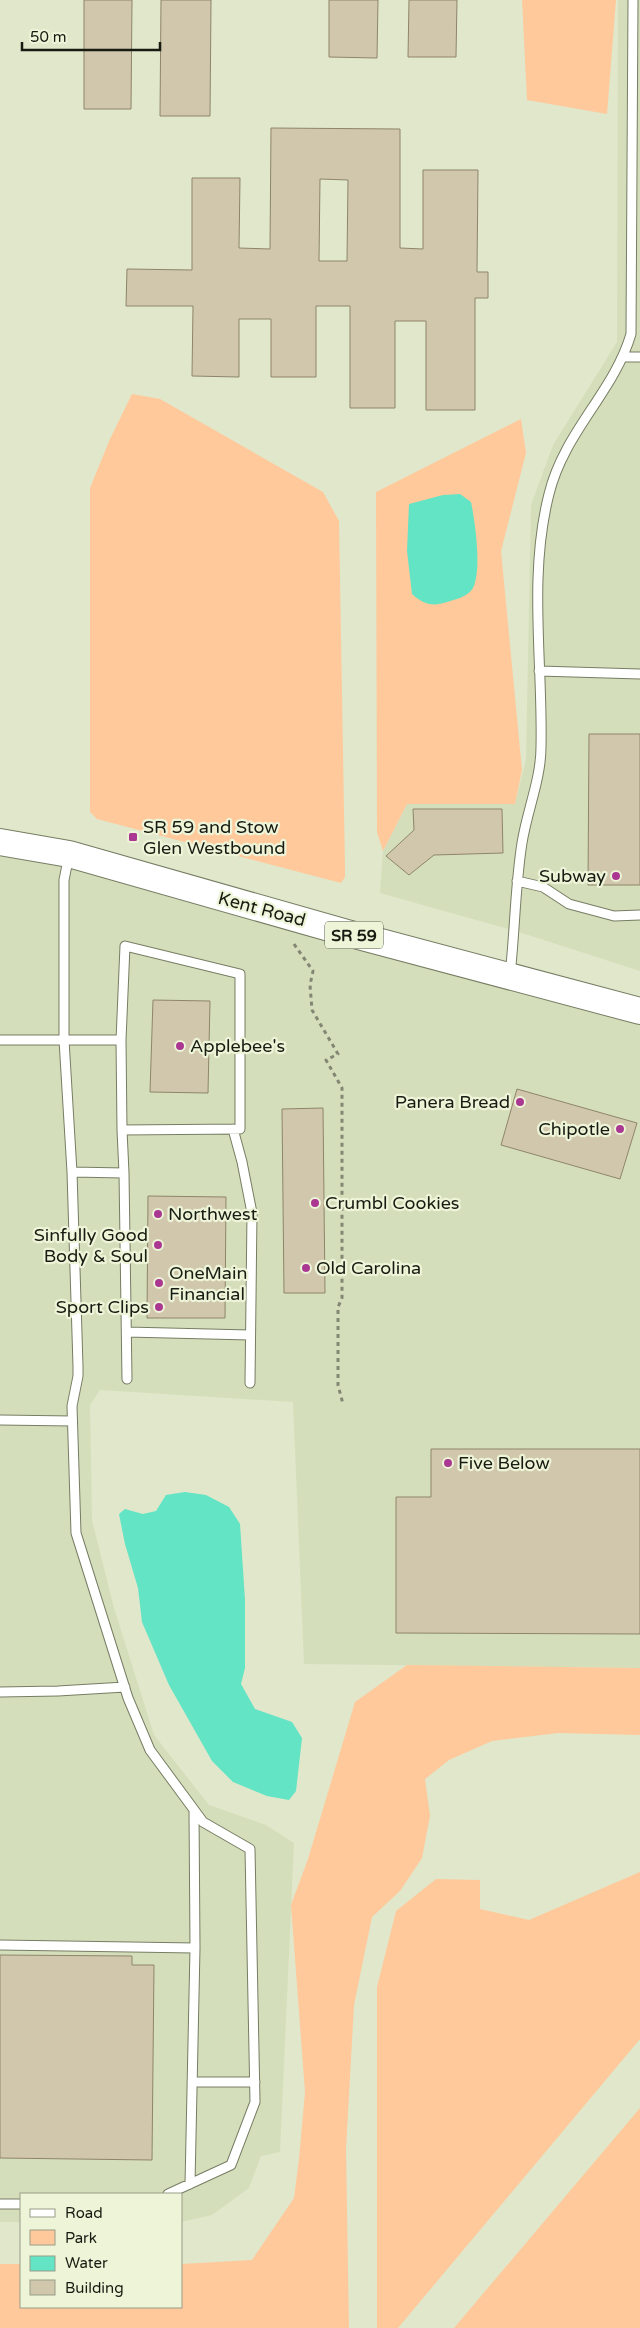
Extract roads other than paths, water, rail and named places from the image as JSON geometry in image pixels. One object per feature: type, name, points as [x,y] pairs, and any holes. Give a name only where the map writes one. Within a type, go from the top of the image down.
[{"type":"main road","name":"Kent Road","points":[[0,842],[69,854],[510,977],[640,1011]]},
{"type":"lane","points":[[510,977],[522,840],[541,749],[539,580],[542,528],[559,460],[624,357],[631,334],[633,0]]},
{"type":"lane","points":[[624,357],[640,357]]},
{"type":"lane","points":[[539,671],[640,674]]},
{"type":"lane","points":[[69,854],[64,880],[64,1040],[72,1172],[78,1376],[72,1406],[76,1533],[124,1687],[150,1750],[202,1822],[250,1849],[255,2102],[231,2166],[170,2193]]},
{"type":"lane","points":[[517,881],[543,887],[569,904],[614,916],[640,915]]},
{"type":"lane","points":[[122,1130],[240,1129],[240,974],[126,946],[121,1040],[122,1130],[127,1332],[127,1379]]},
{"type":"lane","points":[[0,1040],[121,1040]]},
{"type":"lane","points":[[233,1129],[252,1213],[250,1383]]},
{"type":"lane","points":[[72,1172],[124,1173]]},
{"type":"lane","points":[[127,1332],[250,1335]]},
{"type":"lane","points":[[0,1420],[72,1421]]},
{"type":"lane","points":[[0,1692],[124,1687]]},
{"type":"lane","points":[[190,2184],[195,1948],[194,1810]]},
{"type":"lane","points":[[0,1945],[195,1948]]},
{"type":"lane","points":[[192,2082],[255,2082]]},
{"type":"lane","points":[[0,2204],[20,2204]]},
{"type":"water","points":[[460,494],[471,502],[473,510],[477,545],[476,580],[471,591],[465,596],[442,604],[428,604],[412,594],[407,551],[409,504],[443,495]]},
{"type":"water","points":[[185,1492],[206,1495],[229,1507],[240,1524],[245,1600],[245,1668],[241,1684],[255,1709],[292,1722],[302,1738],[296,1791],[289,1800],[267,1796],[233,1782],[212,1761],[169,1685],[142,1622],[138,1588],[125,1544],[119,1514],[125,1509],[143,1514],[156,1511],[166,1495]]},
{"type":"place","name":"SR 59 and Stow Glen Westbound","points":[[133,837]]},
{"type":"place","name":"Subway","points":[[616,876]]},
{"type":"place","name":"Applebee's","points":[[180,1046]]},
{"type":"place","name":"Panera Bread","points":[[520,1102]]},
{"type":"place","name":"Chipotle","points":[[620,1129]]},
{"type":"place","name":"Crumbl Cookies","points":[[315,1203]]},
{"type":"place","name":"Northwest","points":[[158,1214]]},
{"type":"place","name":"Sinfully Good Body & Soul","points":[[158,1245]]},
{"type":"place","name":"Old Carolina","points":[[306,1268]]},
{"type":"place","name":"OneMain Financial","points":[[159,1283]]},
{"type":"place","name":"Sport Clips","points":[[159,1307]]},
{"type":"place","name":"Five Below","points":[[448,1463]]}]
